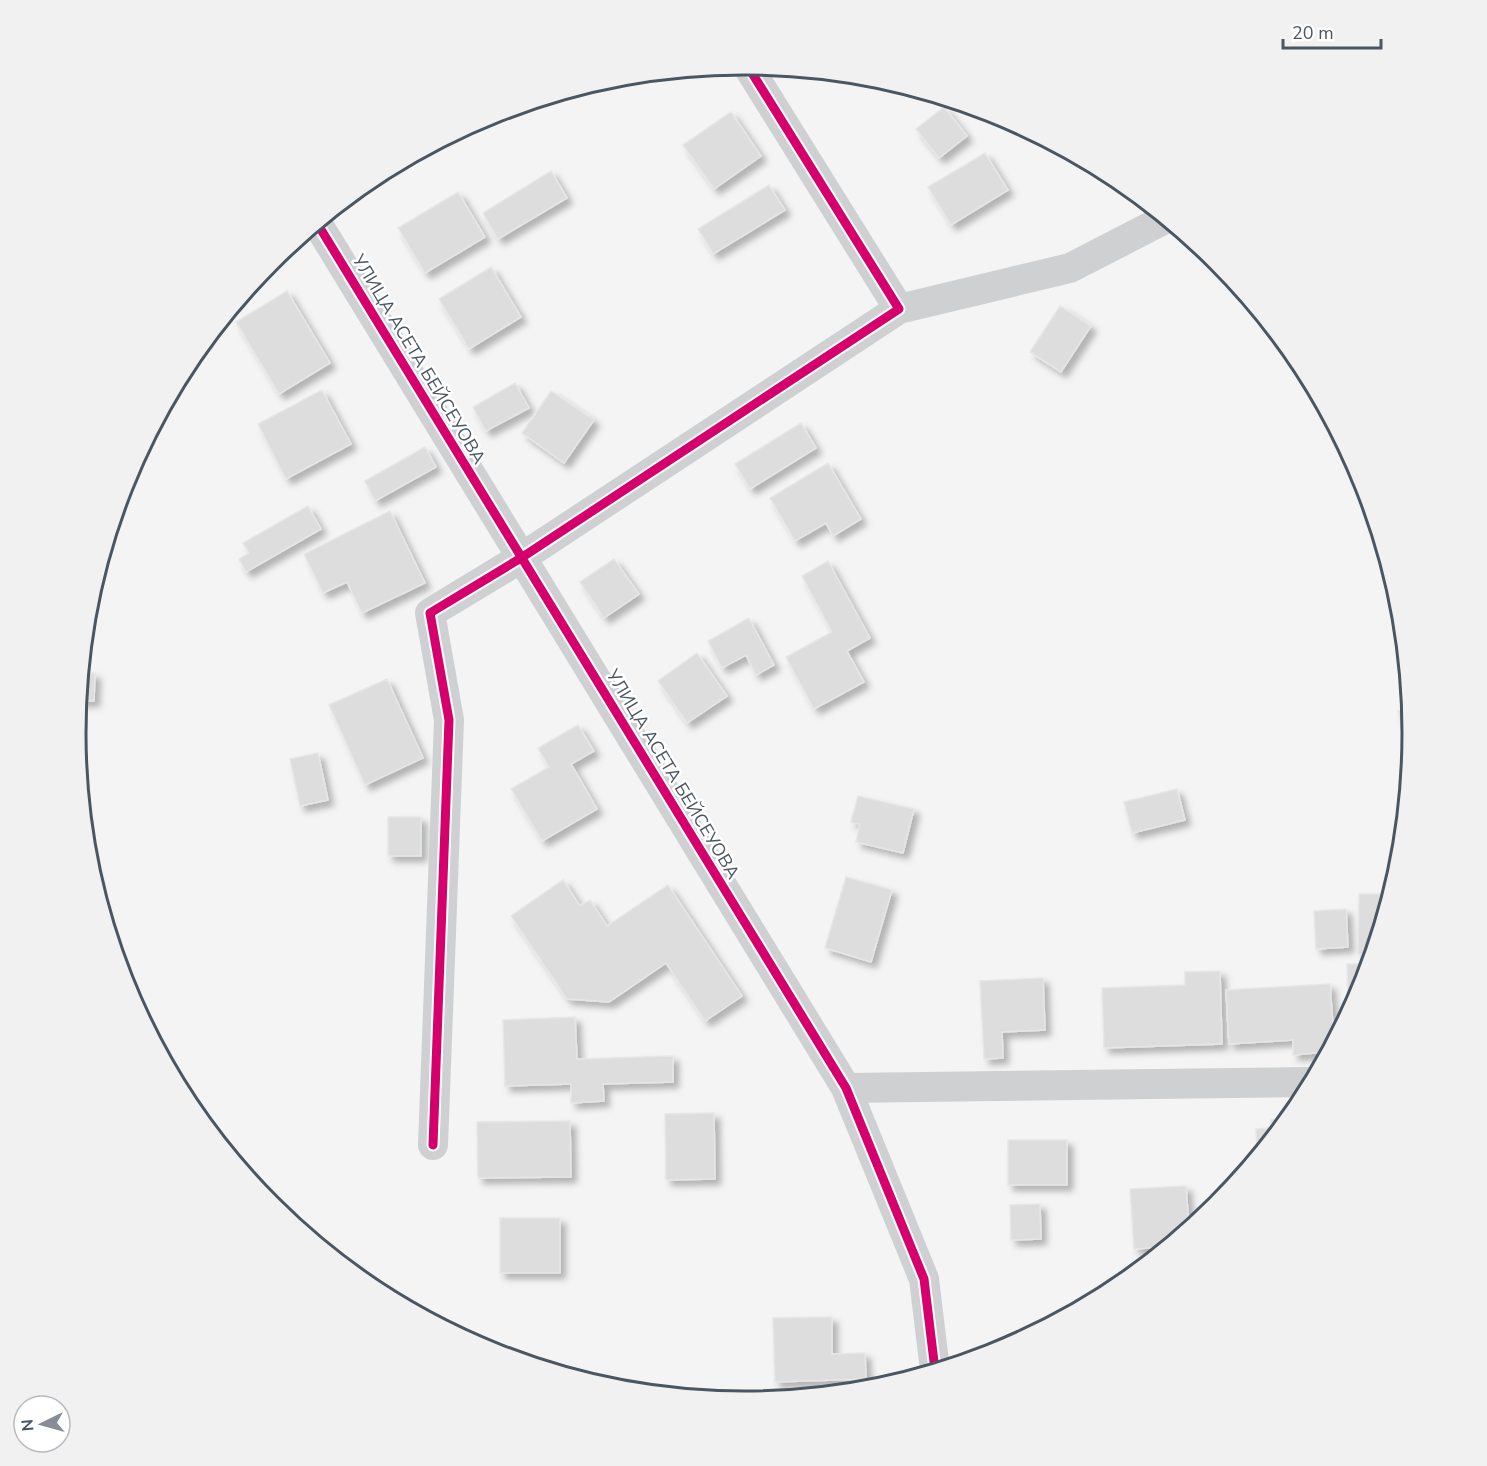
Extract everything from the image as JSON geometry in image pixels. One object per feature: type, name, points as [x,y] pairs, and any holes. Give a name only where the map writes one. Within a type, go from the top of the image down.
[{"type":"street","points":[[753,75],[899,309]]},
{"type":"street","points":[[433,1145],[449,720],[430,613],[521,558],[899,309],[1070,268],[1158,223]]},
{"type":"street","name":"УЛИЦА АСЕТА БЕЙСЕУОВА","points":[[320,230],[846,1089],[924,1279],[934,1363]]},
{"type":"street","points":[[846,1089],[1301,1082]]},
{"type":"building","points":[[944,107],[967,136],[939,158],[916,129]]},
{"type":"building","points":[[731,112],[761,156],[714,189],[683,145]]},
{"type":"building","points":[[985,153],[1008,190],[951,225],[928,187]]},
{"type":"building","points":[[551,171],[567,198],[498,239],[483,213]]},
{"type":"building","points":[[769,185],[785,210],[713,254],[698,229]]},
{"type":"building","points":[[458,192],[485,237],[425,273],[398,228]]},
{"type":"building","points":[[491,267],[521,317],[469,349],[439,299]]},
{"type":"building","points":[[287,291],[330,363],[279,394],[236,322]]},
{"type":"building","points":[[1060,306],[1091,326],[1061,372],[1030,352]]},
{"type":"building","points":[[515,383],[529,408],[486,431],[473,407]]},
{"type":"building","points":[[322,390],[351,444],[286,479],[258,424]]},
{"type":"building","points":[[551,391],[594,420],[564,463],[522,433]]},
{"type":"building","points":[[801,423],[816,448],[750,489],[735,464]]},
{"type":"building","points":[[425,447],[436,467],[375,501],[365,481]]},
{"type":"building","points":[[828,463],[861,519],[833,536],[826,523],[795,541],[770,498]]},
{"type":"building","points":[[308,506],[321,529],[246,572],[239,559],[249,553],[243,543]]},
{"type":"building","points":[[390,511],[425,583],[362,613],[347,582],[323,593],[304,554]]},
{"type":"building","points":[[614,559],[639,594],[604,618],[580,582]]},
{"type":"building","points":[[828,561],[870,638],[847,651],[864,682],[814,709],[786,657],[832,632],[802,576]]},
{"type":"building","points":[[749,618],[774,665],[756,675],[746,655],[722,668],[708,641]]},
{"type":"building","points":[[697,653],[727,696],[687,723],[658,681]]},
{"type":"building","points":[[89,673],[95,673],[94,701],[87,701]]},
{"type":"building","points":[[387,679],[423,758],[365,785],[329,705]]},
{"type":"building","points":[[578,725],[594,751],[571,764],[597,809],[542,841],[511,789],[549,767],[538,748]]},
{"type":"building","points":[[318,753],[328,800],[300,806],[290,759]]},
{"type":"building","points":[[1177,789],[1185,820],[1132,833],[1124,802]]},
{"type":"building","points":[[858,796],[914,809],[903,853],[856,842],[860,824],[851,822]]},
{"type":"building","points":[[388,817],[421,817],[421,856],[388,856]]},
{"type":"building","points":[[846,877],[892,890],[871,962],[825,948]]},
{"type":"building","points":[[563,880],[580,906],[590,900],[607,926],[668,885],[742,996],[705,1021],[666,963],[609,1002],[567,999],[511,916]]},
{"type":"building","points":[[1359,894],[1381,894],[1367,945],[1363,954],[1358,954]]},
{"type":"building","points":[[1346,909],[1348,947],[1316,949],[1314,911]]},
{"type":"building","points":[[1347,964],[1359,964],[1351,985],[1348,992]]},
{"type":"building","points":[[1220,971],[1222,1044],[1104,1048],[1102,988],[1185,985],[1185,972]]},
{"type":"building","points":[[1043,978],[1045,1030],[1002,1032],[1003,1058],[984,1059],[980,981]]},
{"type":"building","points":[[1330,984],[1333,1026],[1318,1053],[1293,1055],[1293,1040],[1229,1044],[1226,990]]},
{"type":"building","points":[[575,1017],[577,1059],[673,1056],[673,1082],[603,1084],[604,1101],[571,1103],[571,1084],[505,1086],[503,1020]]},
{"type":"building","points":[[714,1113],[715,1179],[666,1180],[665,1114]]},
{"type":"building","points":[[570,1121],[571,1177],[478,1178],[477,1122]]},
{"type":"building","points":[[1270,1128],[1257,1145],[1256,1129]]},
{"type":"building","points":[[1008,1140],[1067,1140],[1067,1185],[1008,1185]]},
{"type":"building","points":[[1186,1186],[1188,1217],[1153,1248],[1134,1249],[1130,1189]]},
{"type":"building","points":[[1040,1204],[1041,1239],[1011,1240],[1010,1205]]},
{"type":"building","points":[[500,1218],[560,1218],[560,1273],[500,1273]]},
{"type":"building","points":[[832,1317],[832,1354],[865,1353],[866,1379],[775,1382],[773,1318]]},
{"type":"cycle path","points":[[433,1145],[449,720],[430,613],[521,558],[899,309],[753,75]]},
{"type":"cycle path","points":[[321,229],[846,1088],[924,1279],[934,1363]]}]
